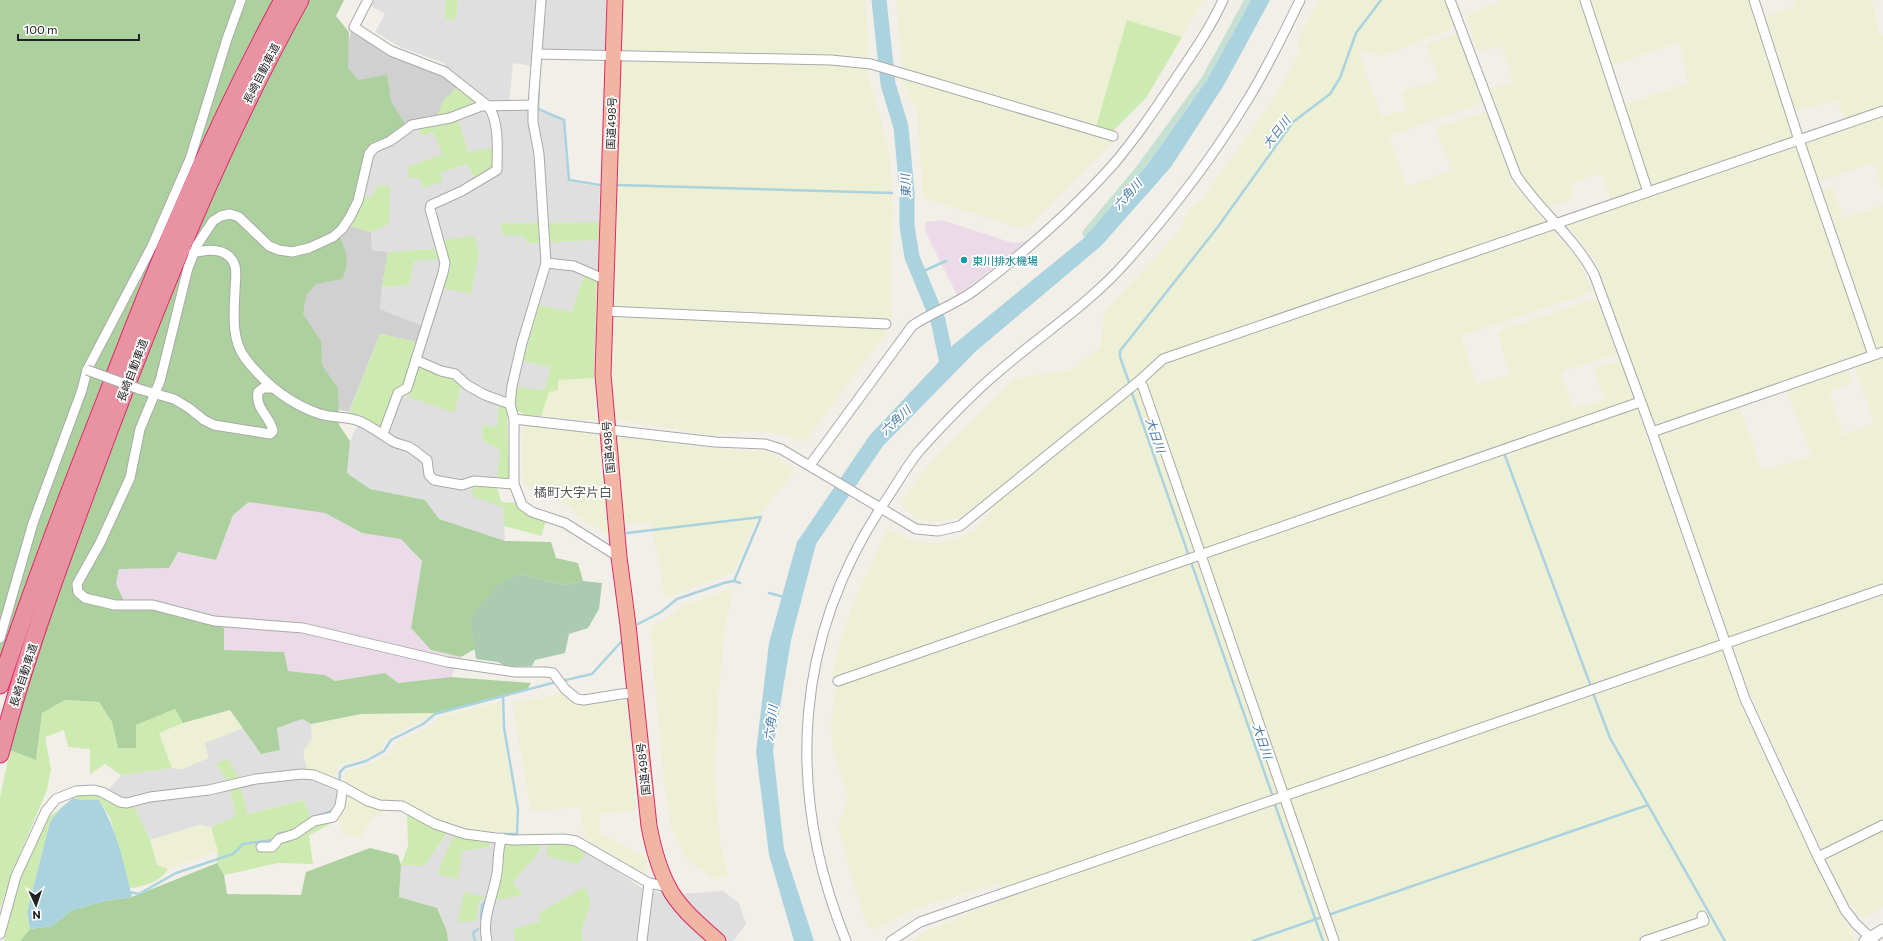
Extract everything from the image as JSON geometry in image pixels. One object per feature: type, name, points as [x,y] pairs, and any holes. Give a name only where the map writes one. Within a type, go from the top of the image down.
[{"type":"highway","name":"長崎自動車道","points":[[0,685],[49,544],[173,230],[224,116],[283,0]]},
{"type":"highway","name":"長崎自動車道","points":[[0,754],[12,706],[37,629],[138,353],[189,228],[237,121],[300,0]]},
{"type":"highway","name":"国道498号","points":[[615,0],[603,375],[619,557],[635,693],[648,826],[656,858],[668,887],[695,921],[718,941]]},
{"type":"street","points":[[0,638],[33,523],[82,390],[87,370],[152,246],[190,159],[226,39],[241,0]]},
{"type":"street","points":[[368,0],[354,26],[391,51],[445,72],[488,106],[493,112],[496,131],[497,170],[462,191],[431,205],[430,209],[445,263],[441,282],[407,388],[398,393],[383,434]]},
{"type":"street","points":[[541,0],[533,122],[539,154],[546,263],[522,343],[512,386],[510,404],[514,419],[514,484],[522,505],[532,512],[565,523],[619,557]]},
{"type":"street","points":[[812,467],[912,326],[974,291],[1027,248],[1062,216],[1112,166],[1155,109],[1193,53],[1223,0]]},
{"type":"street","points":[[846,941],[828,887],[814,829],[808,789],[806,729],[814,669],[819,646],[832,604],[862,537],[878,507],[918,452],[978,390],[1084,303],[1127,261],[1150,233],[1193,178],[1244,105],[1266,67],[1300,0]]},
{"type":"street","points":[[1450,0],[1516,175],[1527,192],[1586,258],[1594,274],[1652,432],[1745,699],[1818,857],[1845,910],[1870,940],[1883,930]]},
{"type":"street","points":[[1585,0],[1648,192]]},
{"type":"street","points":[[1754,0],[1799,140],[1873,355]]},
{"type":"street","points":[[537,54],[832,60],[876,66],[1113,136]]},
{"type":"street","points":[[533,105],[481,106],[450,118],[412,125],[390,141],[374,148],[369,154],[358,201],[346,223],[334,237],[309,248],[292,252],[279,250],[269,246],[239,217],[230,214],[221,216],[214,221],[193,253],[160,381],[140,429],[133,467],[122,497],[100,543],[77,584],[78,592],[86,598],[115,605],[154,604],[214,621],[303,628],[447,662],[515,672],[553,673],[565,688],[577,699],[584,700],[635,693]]},
{"type":"street","points":[[514,419],[715,442],[765,444],[781,449],[916,529],[938,531],[960,526],[1139,381],[1163,359],[1556,225],[1883,111]]},
{"type":"street","points":[[193,253],[204,250],[218,251],[230,258],[234,266],[235,335],[245,358],[273,388],[297,405],[321,414],[353,419],[383,434],[393,442],[409,447],[427,460],[429,475],[434,480],[462,485],[474,481],[514,484]]},
{"type":"street","points":[[546,263],[574,266],[598,277],[606,278]]},
{"type":"street","points":[[605,311],[886,324]]},
{"type":"street","points":[[1652,432],[1883,352]]},
{"type":"street","points":[[416,360],[441,371],[454,374],[467,386],[485,395],[510,404]]},
{"type":"street","points":[[87,370],[139,389],[174,399],[190,408],[204,420],[214,425],[270,434],[273,431],[272,425],[263,414],[257,399],[258,392],[263,388],[273,388]]},
{"type":"street","points":[[1139,381],[1143,387],[1334,941]]},
{"type":"street","points":[[838,681],[1640,402]]},
{"type":"street","points":[[891,941],[920,922],[1883,589]]},
{"type":"street","points":[[0,934],[16,876],[46,811],[56,799],[76,791],[94,790],[102,792],[120,802],[127,803],[150,797],[209,790],[256,779],[302,774],[314,775],[368,801],[380,805],[402,806],[451,830],[465,834],[502,838],[564,838],[576,841],[649,883],[668,887]]},
{"type":"street","points":[[261,847],[272,847],[279,839],[294,834],[314,821],[333,817],[340,806],[339,786]]},
{"type":"street","points":[[1818,857],[1883,825]]},
{"type":"street","points":[[487,941],[486,922],[498,872],[498,849],[502,838]]},
{"type":"street","points":[[642,941],[649,883]]},
{"type":"street","points":[[1646,941],[1704,921],[1702,916]]},
{"type":"shaded area","points":[[374,0],[446,0],[444,19],[456,20],[458,0],[606,0],[605,60],[540,57],[539,67],[513,63],[509,103],[537,110],[564,121],[568,181],[600,187],[599,222],[500,223],[524,236],[527,243],[599,240],[597,279],[584,275],[572,312],[539,305],[523,361],[550,367],[546,390],[514,409],[499,404],[497,427],[482,425],[483,441],[500,450],[496,485],[503,507],[505,541],[439,519],[425,500],[370,489],[347,473],[350,441],[361,418],[395,392],[462,383],[413,362],[423,326],[380,309],[382,287],[409,285],[414,260],[439,259],[434,249],[388,252],[372,250],[371,232],[389,224],[372,196],[355,200],[364,156],[371,143],[390,136],[405,124],[417,122],[433,132],[444,154],[440,173],[467,164],[474,178],[445,75],[444,63],[402,48],[375,32],[385,14],[371,6]],"holes":[[[451,267],[471,294],[443,288]]]},
{"type":"shaded area","points":[[351,30],[445,75],[458,86],[437,118],[405,124],[381,95],[357,90],[343,70]]},
{"type":"shaded area","points":[[942,220],[1013,243],[1031,240],[957,295],[925,231],[926,222]]},
{"type":"shaded area","points":[[350,226],[371,232],[372,250],[388,252],[380,309],[423,326],[418,342],[380,334],[349,412],[329,407],[287,318],[334,247]]},
{"type":"shaded area","points":[[249,502],[325,513],[362,533],[401,538],[422,561],[411,628],[431,650],[461,657],[451,677],[398,683],[385,673],[335,681],[325,675],[287,671],[284,652],[224,650],[124,601],[116,584],[119,569],[169,568],[178,552],[216,560],[233,515]]},
{"type":"shaded area","points":[[302,719],[311,724],[312,739],[307,771],[344,784],[342,808],[313,824],[304,800],[246,814],[239,779],[228,783],[236,816],[211,827],[200,825],[150,840],[135,808],[121,808],[103,796],[121,775],[172,768],[182,769],[208,758],[205,743],[243,728],[261,754],[280,750],[277,728]]},
{"type":"shaded area","points":[[447,833],[453,836],[438,874],[457,879],[462,851],[489,847],[490,840],[504,844],[503,872],[496,899],[523,895],[513,882],[539,852],[541,841],[587,851],[642,888],[668,895],[723,891],[739,903],[746,924],[733,941],[583,941],[581,931],[591,902],[514,929],[515,941],[448,941],[447,932],[399,897],[401,865],[424,866]]},
{"type":"green space","points":[[0,0],[344,0],[336,16],[349,32],[348,68],[358,80],[387,75],[391,101],[405,124],[390,136],[371,143],[364,156],[355,200],[349,213],[336,229],[342,241],[347,260],[345,273],[342,279],[316,284],[306,295],[303,314],[321,341],[322,365],[338,388],[339,425],[350,441],[347,473],[370,489],[425,500],[439,519],[505,541],[551,542],[556,558],[578,563],[583,581],[566,585],[519,574],[470,619],[475,649],[461,657],[431,650],[411,628],[422,561],[401,539],[362,533],[325,513],[249,502],[233,515],[216,560],[178,552],[169,568],[119,569],[116,584],[124,601],[224,628],[224,650],[284,652],[288,671],[325,675],[335,681],[385,673],[398,683],[451,677],[531,683],[527,690],[436,713],[361,714],[311,724],[302,719],[277,728],[280,750],[261,754],[230,710],[183,723],[175,709],[136,725],[136,748],[118,748],[112,722],[99,702],[65,700],[42,713],[36,760],[10,750],[33,662],[0,656]]},
{"type":"green space","points":[[446,0],[458,0],[456,20],[444,19]]},
{"type":"green space","points":[[623,0],[865,0],[869,56],[864,62],[888,145],[893,208],[891,262],[892,316],[886,333],[804,443],[785,435],[761,431],[711,435],[615,420],[611,374]]},
{"type":"green space","points":[[896,0],[1203,0],[1182,37],[1127,20],[1112,132],[1115,140],[1030,225],[1020,228],[923,198],[917,111],[903,84]]},
{"type":"green space","points":[[1244,0],[1251,0],[1207,80],[1148,164],[1084,238],[1082,232],[1136,167],[1202,77]]},
{"type":"green space","points":[[1319,0],[1445,0],[1453,28],[1384,56],[1358,50],[1381,116],[1406,110],[1401,92],[1439,80],[1426,45],[1457,33],[1482,103],[1389,136],[1407,187],[1451,170],[1436,128],[1486,111],[1512,183],[1579,261],[1593,292],[1461,336],[1477,384],[1510,374],[1497,332],[1596,298],[1617,354],[1561,372],[1573,408],[1605,400],[1593,368],[1620,360],[1740,703],[1825,883],[1855,940],[1854,941],[912,941],[927,930],[1006,899],[998,884],[912,910],[876,930],[868,927],[853,883],[838,826],[848,798],[833,751],[831,723],[837,678],[832,675],[838,649],[852,606],[887,528],[914,541],[936,543],[960,538],[974,530],[995,507],[985,500],[957,519],[936,522],[917,520],[901,504],[924,470],[1013,379],[1073,369],[1101,345],[1104,312],[1181,229],[1187,211],[1202,199],[1275,96],[1300,52],[1297,39]]},
{"type":"green space","points":[[1499,0],[1581,0],[1643,190],[1611,200],[1601,173],[1572,183],[1573,199],[1547,208],[1522,177],[1489,89],[1513,82],[1501,46],[1477,51],[1466,15],[1499,3]]},
{"type":"green space","points":[[1590,0],[1750,0],[1795,138],[1650,187],[1623,105],[1688,83],[1679,42],[1611,66]]},
{"type":"green space","points":[[1794,0],[1872,0],[1879,35],[1883,34],[1883,106],[1845,120],[1838,101],[1794,111],[1765,17],[1795,6]]},
{"type":"green space","points":[[1127,20],[1182,37],[1146,98],[1112,132],[1096,127]]},
{"type":"green space","points":[[458,86],[479,104],[456,114],[468,152],[491,148],[493,168],[474,178],[467,164],[440,173],[443,181],[423,188],[419,178],[409,178],[407,167],[443,154],[433,132],[422,136],[417,122],[437,118],[442,102]]},
{"type":"green space","points":[[1883,115],[1883,191],[1873,163],[1817,182],[1805,143]]},
{"type":"green space","points":[[1798,144],[1869,353],[1655,426],[1594,259],[1567,225]]},
{"type":"green space","points":[[378,185],[390,186],[389,224],[371,232],[350,226],[362,198],[372,196]]},
{"type":"green space","points":[[1833,187],[1843,218],[1883,205],[1883,907],[1862,919],[1844,897],[1749,692],[1658,433],[1739,405],[1762,470],[1812,456],[1786,389],[1846,368],[1853,383],[1829,391],[1843,435],[1874,423],[1854,365],[1877,356],[1822,192]]},
{"type":"green space","points":[[599,222],[599,240],[527,243],[524,236],[503,236],[500,223]]},
{"type":"green space","points":[[474,236],[479,252],[471,294],[442,288],[451,267],[443,240]]},
{"type":"green space","points":[[434,249],[439,259],[414,261],[409,285],[382,287],[388,252]]},
{"type":"green space","points":[[584,275],[597,279],[594,378],[558,380],[558,390],[549,392],[541,416],[525,415],[514,409],[516,387],[545,390],[550,367],[523,361],[539,305],[572,312]]},
{"type":"green space","points":[[380,334],[418,342],[413,362],[462,383],[454,413],[396,392],[383,430],[349,413]]},
{"type":"green space","points":[[594,378],[596,421],[541,416],[549,392],[558,380]]},
{"type":"green space","points":[[499,404],[507,407],[509,479],[497,477],[500,450],[483,441],[482,425],[497,427]]},
{"type":"green space","points":[[525,425],[598,434],[610,535],[576,516],[571,507],[523,484],[521,434]]},
{"type":"green space","points":[[619,436],[700,447],[763,452],[778,457],[795,470],[757,519],[733,573],[665,598],[651,522],[623,525],[616,440]]},
{"type":"green space","points":[[473,484],[496,485],[501,502],[518,503],[530,516],[546,521],[541,536],[504,526],[503,507],[472,496]]},
{"type":"green space","points":[[519,574],[566,585],[583,581],[602,583],[599,609],[588,628],[569,634],[565,653],[535,660],[532,666],[507,667],[498,662],[476,659],[470,619],[497,585]]},
{"type":"green space","points":[[733,588],[725,626],[719,689],[715,775],[720,842],[728,876],[714,879],[686,859],[671,825],[663,774],[650,628],[664,620],[682,606]]},
{"type":"green space","points":[[561,694],[577,706],[617,701],[627,702],[636,811],[600,814],[600,833],[647,858],[645,875],[584,838],[580,807],[531,811],[512,702]]},
{"type":"green space","points":[[65,700],[99,702],[112,722],[118,748],[136,748],[136,725],[175,709],[183,723],[159,733],[172,768],[121,775],[105,764],[90,774],[90,749],[68,747],[64,730],[45,737],[51,769],[47,790],[12,873],[0,909],[0,797],[10,750],[36,759],[42,713]]},
{"type":"green space","points":[[501,702],[501,727],[517,810],[515,834],[454,828],[401,801],[374,801],[344,784],[346,771],[366,765],[388,755],[396,742],[428,727],[439,717]]},
{"type":"green space","points":[[230,710],[243,728],[205,743],[208,758],[182,769],[172,768],[159,733],[183,723]]},
{"type":"green space","points":[[436,713],[387,739],[380,751],[364,759],[338,765],[335,780],[307,771],[303,751],[312,739],[311,724],[361,714]]},
{"type":"green space","points":[[228,759],[239,779],[247,814],[304,800],[313,824],[329,821],[329,825],[309,835],[313,864],[278,863],[224,875],[217,863],[218,851],[211,827],[236,816],[228,783],[216,763]]},
{"type":"green space","points":[[80,793],[95,793],[121,808],[135,808],[150,840],[157,865],[168,869],[165,873],[152,883],[130,888],[110,818],[99,800],[81,800],[73,798]]},
{"type":"green space","points":[[346,793],[370,807],[391,808],[372,819],[360,838],[344,834],[336,816]]},
{"type":"green space","points":[[61,808],[50,822],[27,912],[30,929],[20,941],[4,941],[21,876],[46,819]]},
{"type":"green space","points":[[407,812],[447,833],[424,866],[401,865],[408,846]]},
{"type":"green space","points":[[200,825],[211,827],[218,851],[168,869],[157,865],[150,840]]},
{"type":"green space","points":[[453,836],[490,840],[489,847],[462,851],[458,879],[437,874]]},
{"type":"green space","points":[[541,841],[539,852],[513,882],[523,895],[496,900],[503,872],[504,844]]},
{"type":"green space","points":[[547,843],[571,843],[587,851],[577,864],[547,856]]},
{"type":"green space","points":[[370,848],[398,855],[401,865],[399,897],[437,908],[447,932],[448,941],[20,941],[30,929],[52,926],[72,910],[105,901],[132,897],[217,863],[224,875],[227,894],[301,895],[306,872]]},
{"type":"green space","points":[[584,887],[591,902],[581,931],[583,941],[515,941],[514,929],[540,921],[539,913]]},
{"type":"green space","points":[[464,892],[485,897],[478,903],[477,921],[458,922]]},
{"type":"water","name":"六角川","points":[[1251,0],[1270,0],[1224,85],[1171,167],[1101,246],[975,352],[883,446],[816,544],[791,640],[773,750],[784,849],[814,941],[794,941],[769,855],[756,752],[769,643],[797,542],[870,435],[953,345],[1084,238],[1148,164],[1207,80]]},
{"type":"water","points":[[73,798],[81,800],[99,800],[111,823],[123,860],[132,897],[105,901],[72,910],[52,926],[30,929],[27,912],[50,822],[61,808]]},
{"type":"waterway","name":"東川","points":[[879,0],[888,84],[901,127],[907,192],[907,226],[912,257],[938,320],[948,368]]},
{"type":"waterway","name":"大日川","points":[[1130,385],[1120,357],[1120,351],[1217,228],[1293,122],[1330,94],[1340,78],[1356,33],[1381,0]]},
{"type":"waterway","points":[[539,83],[538,109],[564,120],[569,180],[600,185]]},
{"type":"waterway","points":[[617,185],[892,193]]},
{"type":"waterway","points":[[919,273],[946,261]]},
{"type":"waterway","name":"大日川","points":[[1131,390],[1273,797]]},
{"type":"waterway","points":[[1504,453],[1590,684]]},
{"type":"waterway","points":[[627,533],[761,517],[734,581]]},
{"type":"waterway","points":[[638,624],[661,612],[677,599],[724,583],[734,581],[740,583]]},
{"type":"waterway","points":[[769,593],[784,597]]},
{"type":"waterway","points":[[561,681],[592,674],[621,642]]},
{"type":"waterway","points":[[339,784],[340,772],[345,767],[366,761],[384,751],[391,740],[423,724],[435,714],[556,682]]},
{"type":"waterway","points":[[1593,693],[1610,738],[1725,941]]},
{"type":"waterway","points":[[503,696],[504,728],[518,809],[517,834],[503,834]]},
{"type":"waterway","name":"大日川","points":[[1274,802],[1323,941]]},
{"type":"waterway","points":[[1331,914],[1648,805]]},
{"type":"waterway","points":[[320,815],[332,811]]},
{"type":"waterway","points":[[276,836],[286,832]]},
{"type":"waterway","points":[[129,892],[139,894],[176,873],[233,854],[243,844],[273,840]]},
{"type":"waterway","points":[[481,918],[482,905],[487,899]]},
{"type":"waterway","points":[[1253,941],[1322,917]]},
{"type":"waterway","points":[[475,941],[473,933],[478,929]]},
{"type":"place","name":"東川排水機場","points":[[964,260]]},
{"type":"district","name":"橘町大字片白","points":[[573,492]]}]
